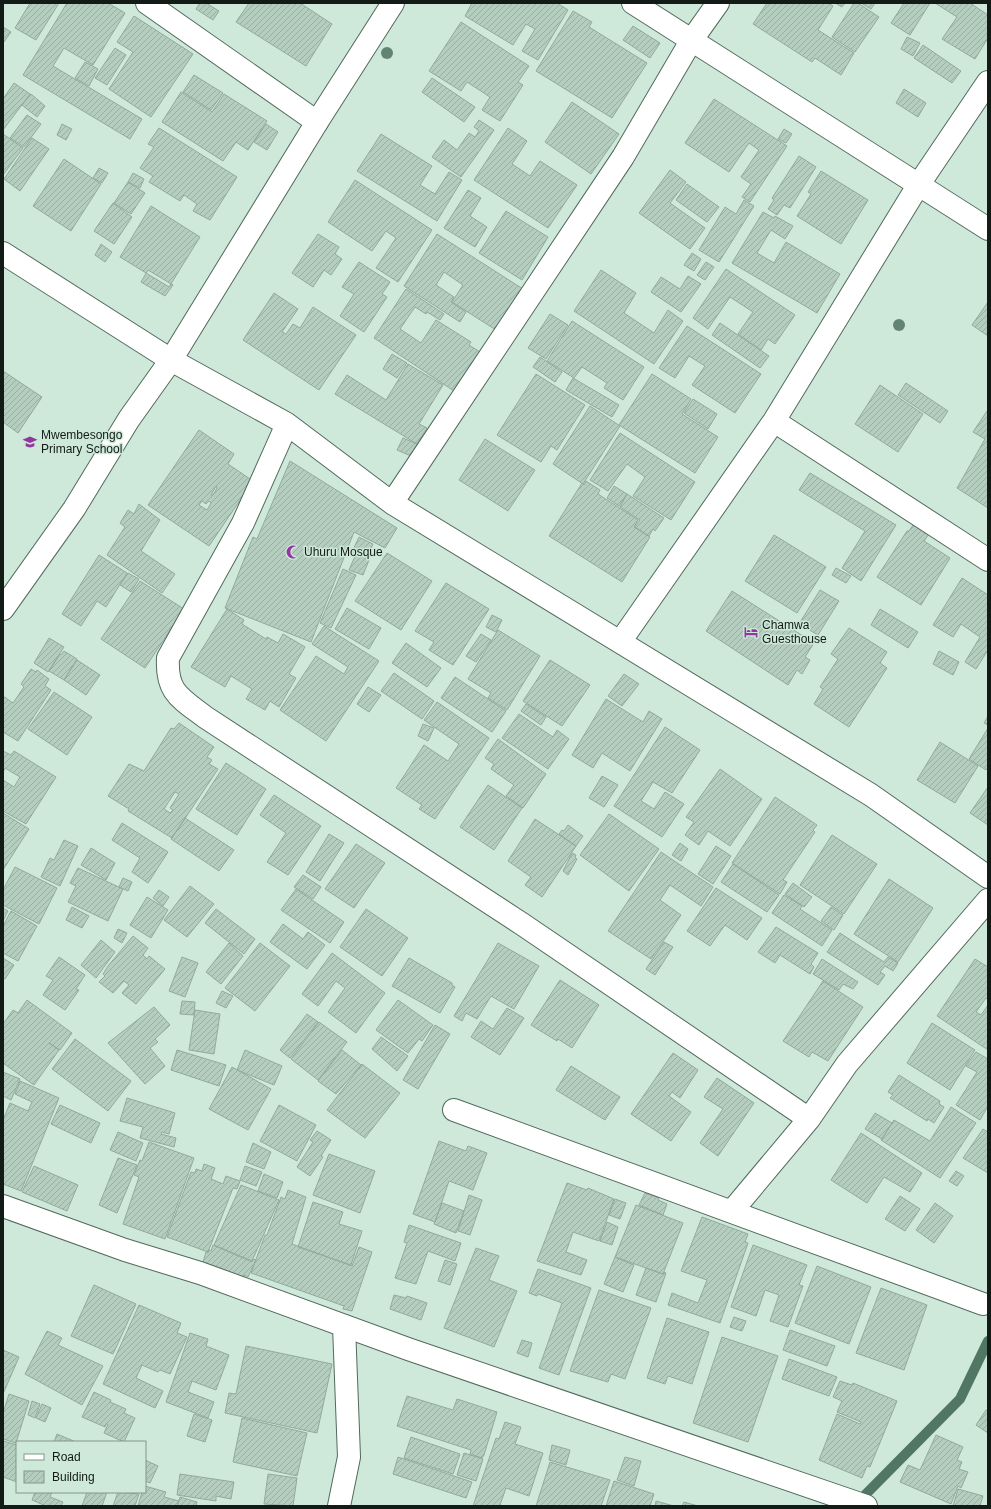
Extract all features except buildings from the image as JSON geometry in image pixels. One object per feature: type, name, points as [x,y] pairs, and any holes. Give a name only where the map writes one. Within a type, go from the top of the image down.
[{"type":"street","points":[[147,3],[317,122]]},
{"type":"street","points":[[3,609],[74,509],[129,419],[171,360],[317,122],[393,3]]},
{"type":"street","points":[[633,3],[988,229]]},
{"type":"street","points":[[392,503],[623,157],[691,41],[718,3]]},
{"type":"street","points":[[620,642],[774,421],[919,184],[988,82]]},
{"type":"street","points":[[3,253],[171,360],[287,424],[392,503],[871,795],[988,877]]},
{"type":"street","points":[[774,421],[988,560]]},
{"type":"street","points":[[287,424],[243,523],[168,658],[167,673],[170,684],[179,697],[205,717],[522,924],[809,1119]]},
{"type":"street","points":[[732,1212],[809,1119],[847,1064],[988,900]]},
{"type":"street","points":[[454,1110],[983,1304]]},
{"type":"street","points":[[3,1206],[124,1250],[200,1273],[344,1326],[866,1506]]},
{"type":"street","points":[[339,1506],[349,1457],[344,1326]]},
{"type":"waterway","points":[[863,1497],[960,1399],[988,1341]]},
{"type":"place","name":"Mwembesongo Primary School","points":[[30,442]]},
{"type":"place","name":"Uhuru Mosque","points":[[293,552]]},
{"type":"place","name":"Chamwa Guesthouse","points":[[751,632]]}]
